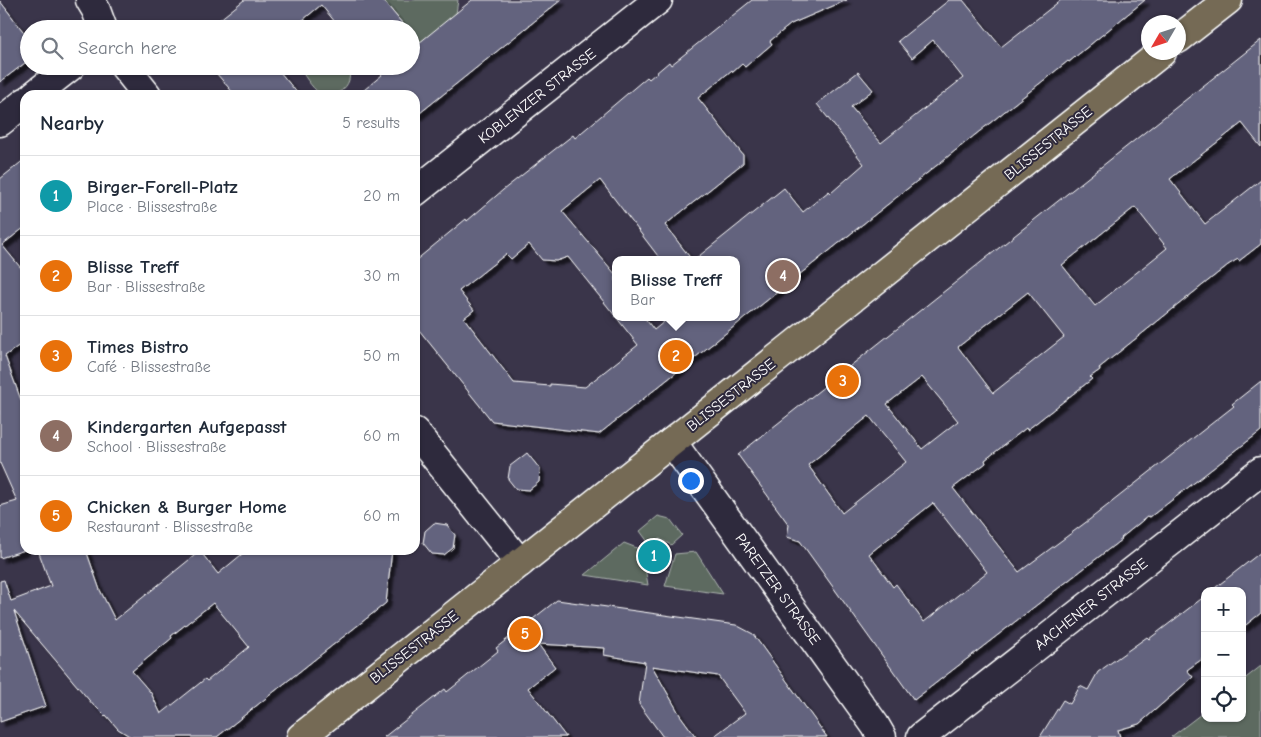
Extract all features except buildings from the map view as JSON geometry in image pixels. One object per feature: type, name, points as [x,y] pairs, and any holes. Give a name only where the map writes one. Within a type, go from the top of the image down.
[{"type":"main road","points":[[1186,33],[1228,0]]},
{"type":"main road","name":"BLISSESTRASSE","points":[[300,737],[1152,60]]},
{"type":"street","points":[[90,0],[100,20]]},
{"type":"street","name":"KOBLENZER STRASSE","points":[[420,188],[658,0]]},
{"type":"street","points":[[40,90],[60,75]]},
{"type":"street","points":[[131,75],[143,90]]},
{"type":"street","points":[[0,122],[20,106]]},
{"type":"street","points":[[420,438],[520,564]]},
{"type":"street","name":"PARETZER STRASSE","points":[[672,442],[882,737]]},
{"type":"street","name":"AACHENER STRASSE","points":[[921,737],[1261,471]]},
{"type":"green space","points":[[383,0],[458,0],[456,14],[425,41],[420,42],[420,20],[400,20]]},
{"type":"green space","points":[[304,75],[349,75],[348,84],[342,90],[316,90]]},
{"type":"green space","points":[[658,516],[670,519],[682,535],[671,545],[660,539],[648,542],[640,531]]},
{"type":"green space","points":[[624,543],[642,550],[648,585],[585,575]]},
{"type":"green space","points":[[696,552],[723,594],[665,586],[675,554]]},
{"type":"green space","points":[[1261,666],[1261,737],[1171,737],[1201,714],[1201,722],[1246,722],[1246,678]]},
{"type":"place","name":"Kindergarten Aufgepasst","points":[[783,276]]},
{"type":"place","name":"Blisse Treff","points":[[676,356]]},
{"type":"place","name":"Times Bistro","points":[[843,381]]},
{"type":"place","name":"Birger-Forell-Platz","points":[[654,556]]},
{"type":"place","name":"Chicken & Burger Home","points":[[525,634]]}]
